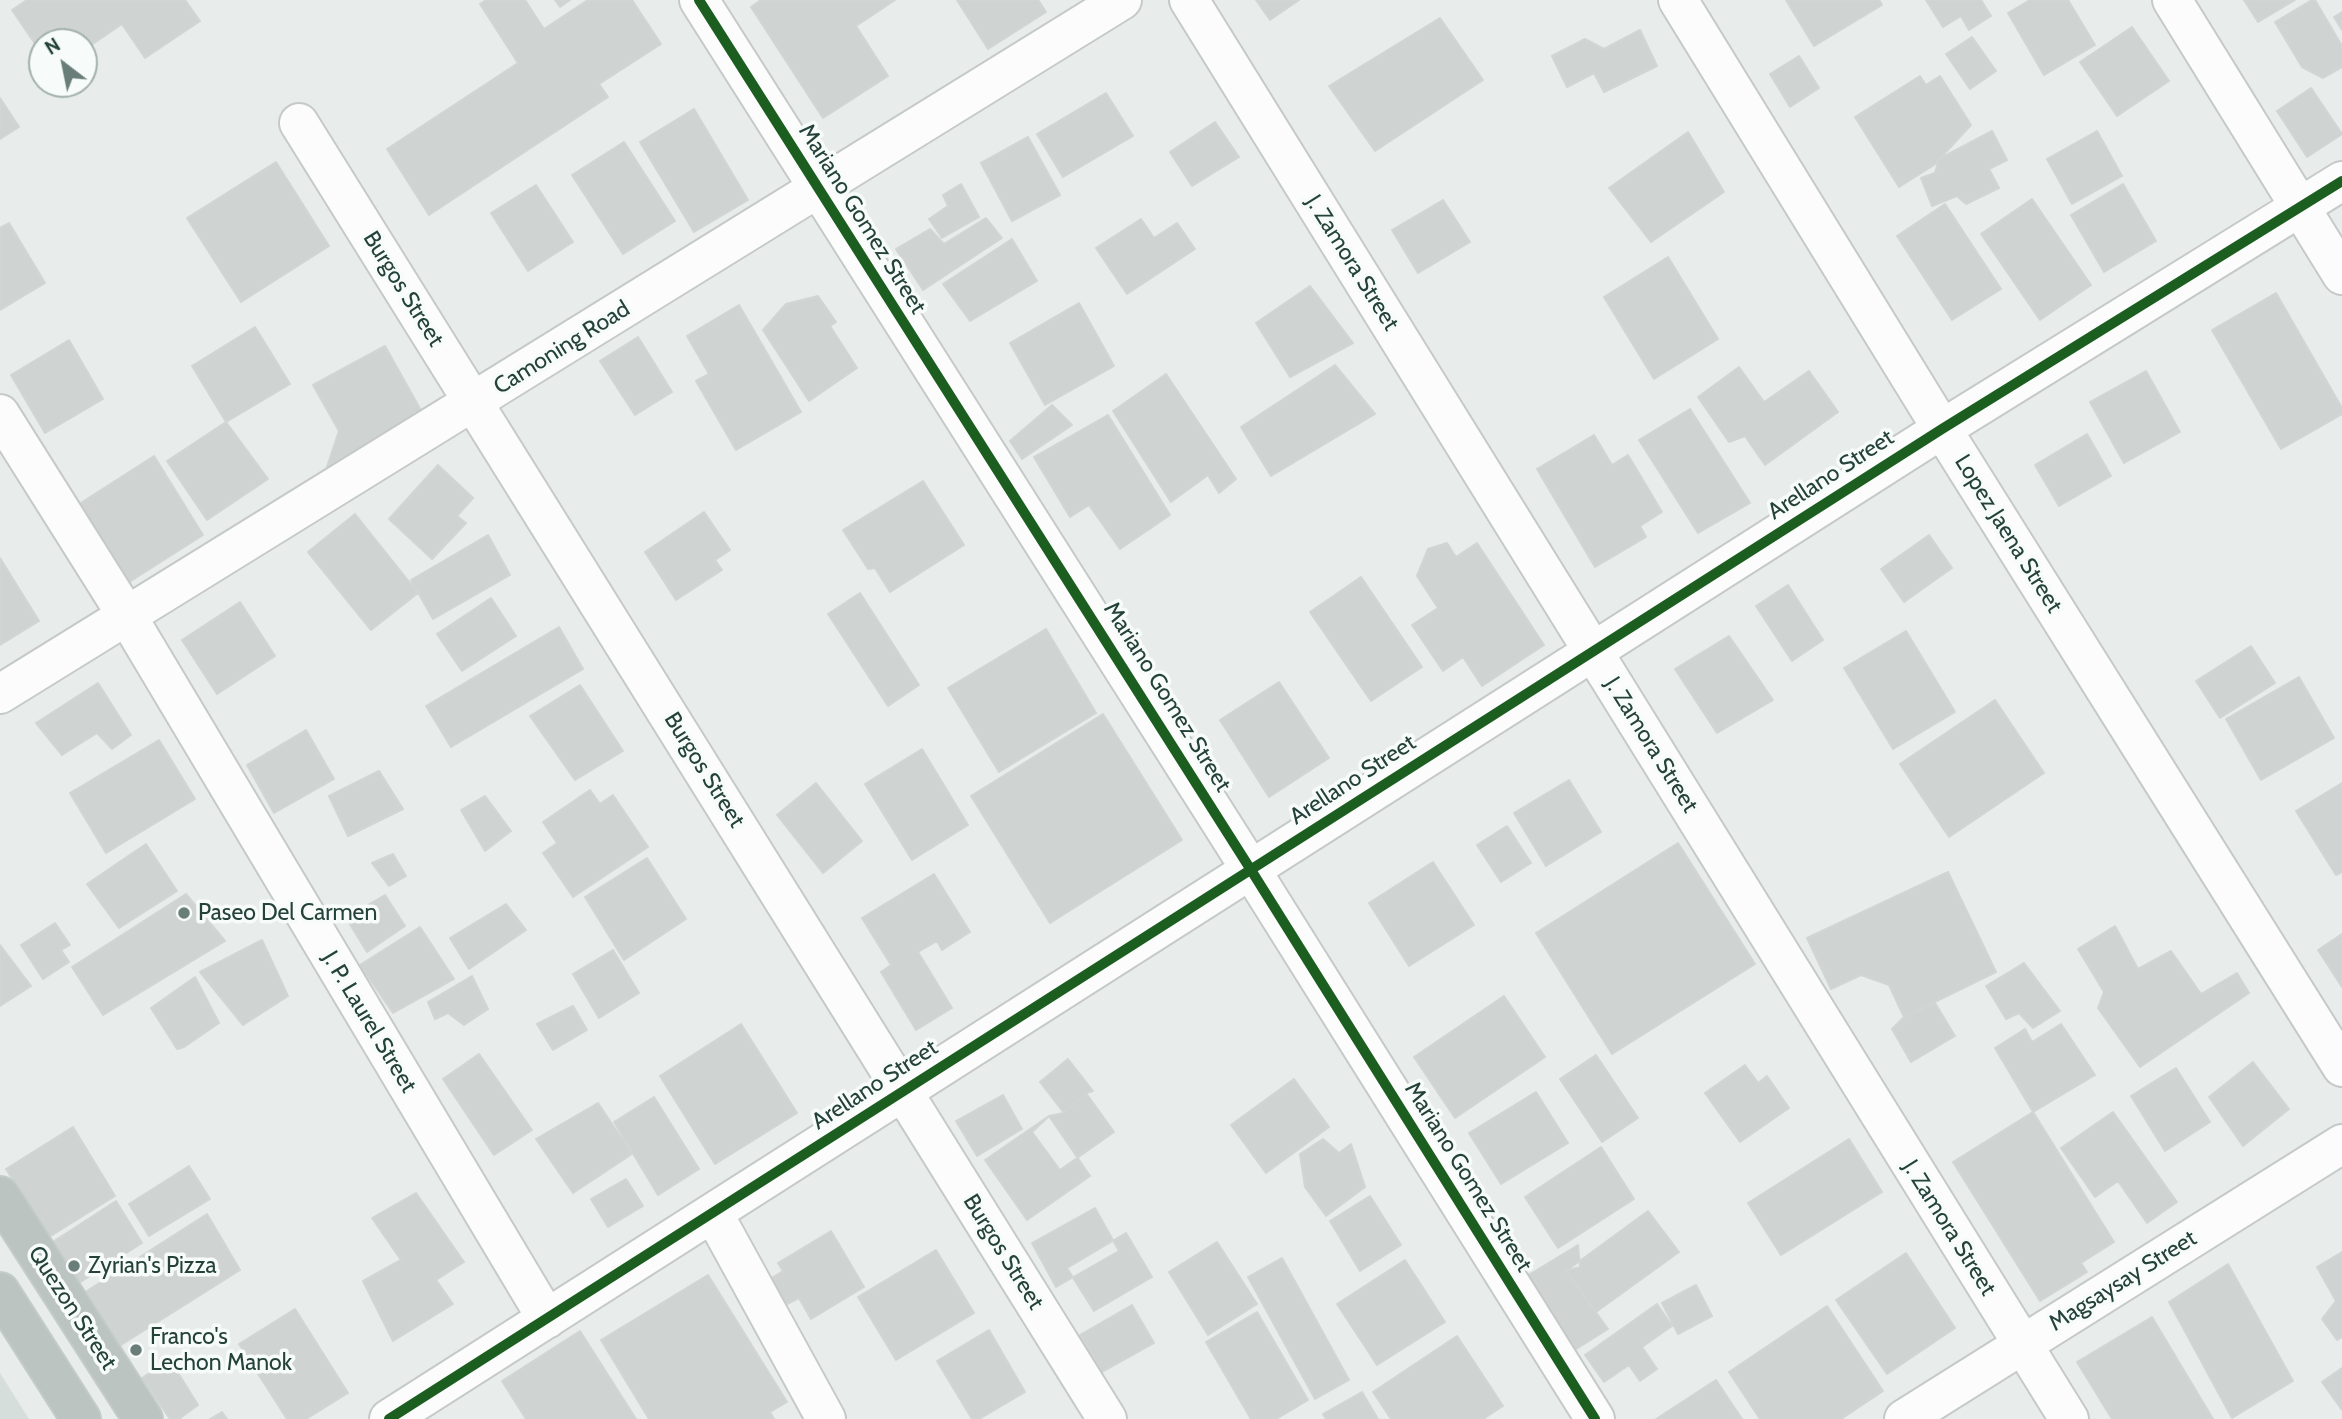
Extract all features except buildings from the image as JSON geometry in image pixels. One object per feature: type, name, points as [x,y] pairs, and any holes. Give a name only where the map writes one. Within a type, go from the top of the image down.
[{"type":"highway","name":"Quezon Street","points":[[0,1196],[143,1419]]},
{"type":"highway","points":[[0,1292],[81,1419]]},
{"type":"street","name":"Mariano Gomez Street","points":[[699,0],[1251,870],[1595,1419]]},
{"type":"street","name":"Camoning Road","points":[[0,694],[1122,0]]},
{"type":"street","name":"J. Zamora Street","points":[[1189,0],[2069,1419]]},
{"type":"street","name":"Lopez Jaena Street","points":[[1678,0],[1942,429],[2342,1067]]},
{"type":"street","points":[[2172,0],[2342,275]]},
{"type":"street","name":"Burgos Street","points":[[299,123],[1107,1419]]},
{"type":"street","name":"Arellano Street","points":[[389,1419],[1942,429],[2342,181]]},
{"type":"street","name":"J. P. Laurel Street","points":[[0,414],[127,616],[547,1319]]},
{"type":"street","name":"Magsaysay Street","points":[[1905,1419],[2342,1144]]},
{"type":"street","points":[[713,1213],[826,1419]]},
{"type":"shaded area","points":[[0,1373],[29,1419],[0,1419]]},
{"type":"cycle path","points":[[699,0],[1251,870],[1595,1419]]},
{"type":"cycle path","points":[[389,1419],[1942,429],[2342,181]]},
{"type":"place","name":"Paseo Del Carmen","points":[[184,913]]},
{"type":"place","name":"Zyrian's Pizza","points":[[74,1266]]},
{"type":"place","name":"Franco's Lechon Manok","points":[[136,1350]]}]
